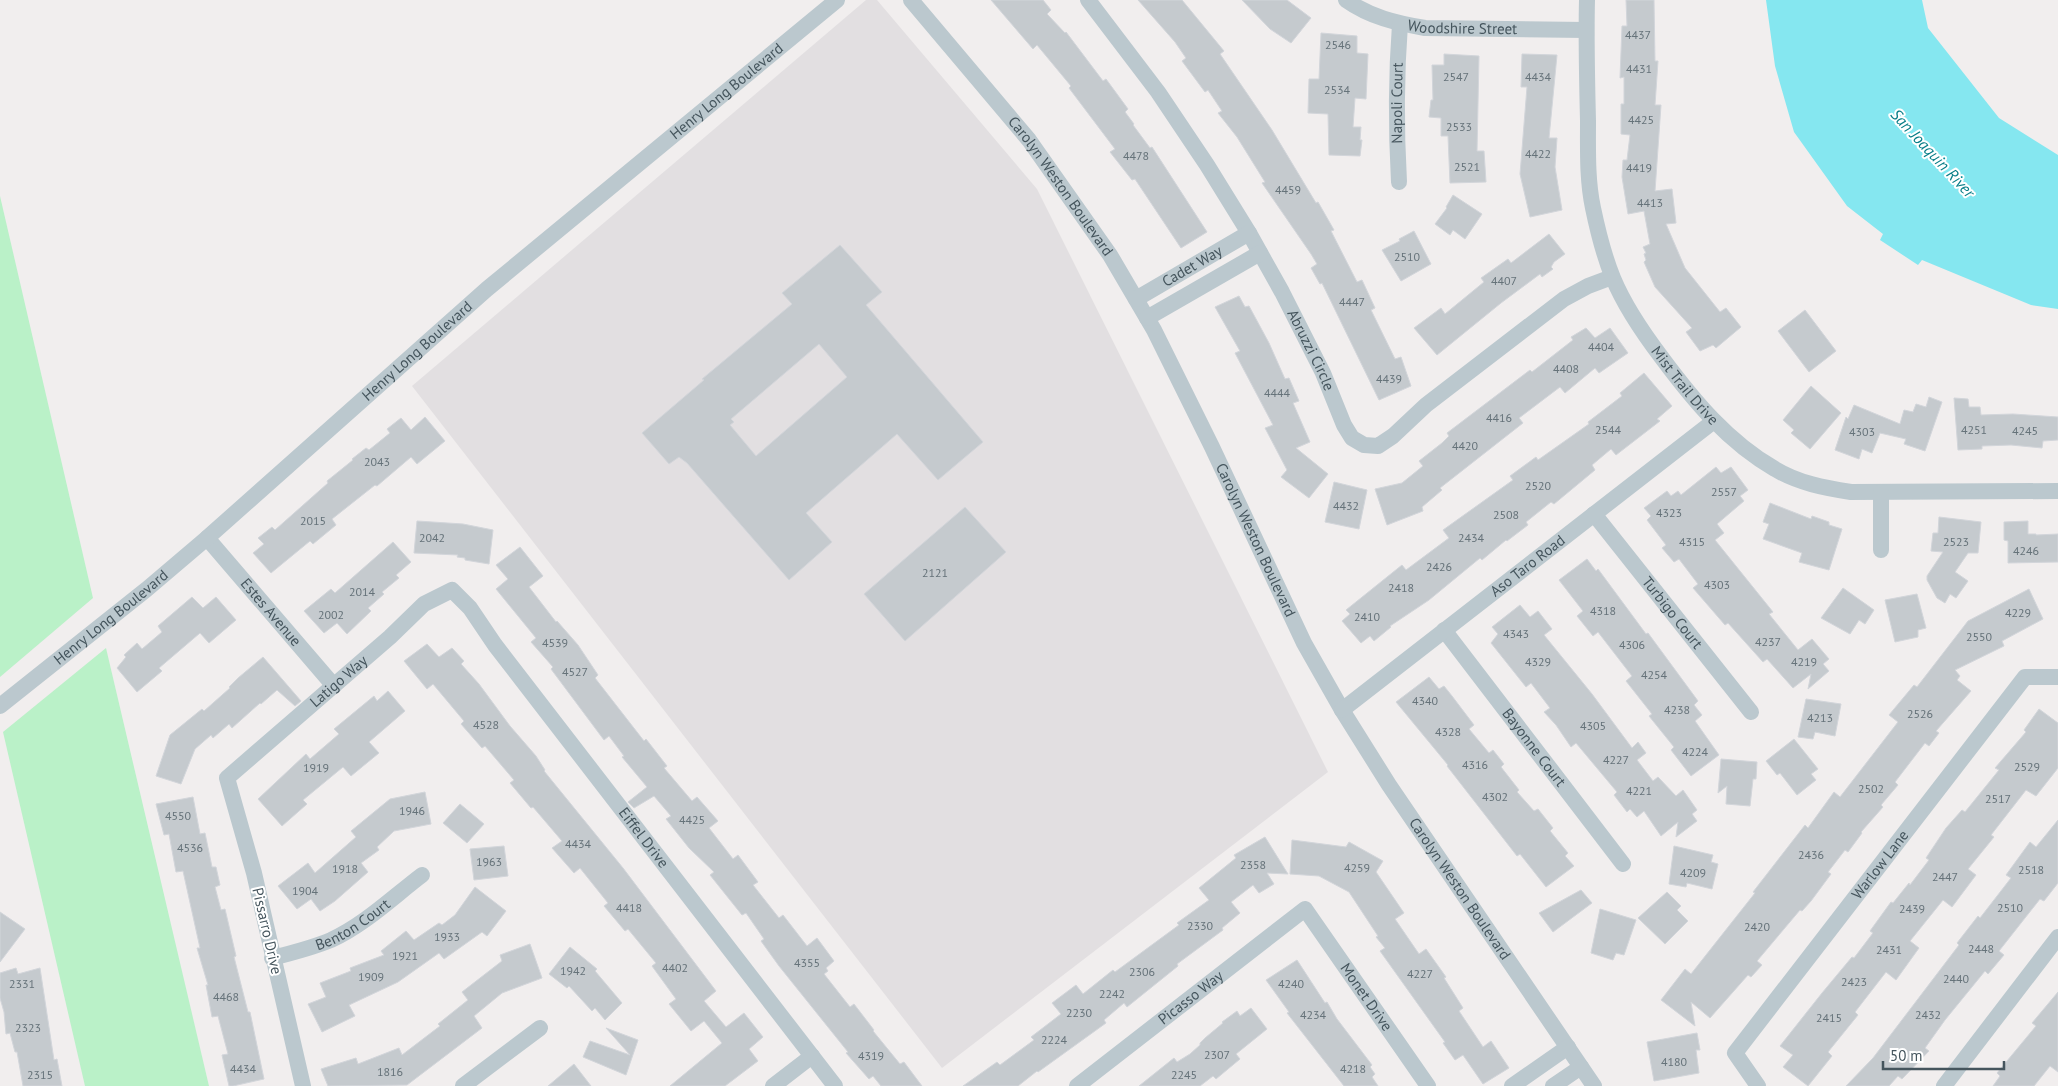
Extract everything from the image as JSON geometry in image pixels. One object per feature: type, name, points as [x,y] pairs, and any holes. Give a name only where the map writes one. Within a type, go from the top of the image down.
[{"type":"street","name":"Henry Long Boulevard","points":[[0,706],[43,674],[207,538],[487,288],[837,0]]},
{"type":"street","name":"Carolyn Weston Boulevard","points":[[911,0],[1029,140],[1110,255],[1147,318],[1212,447],[1304,644],[1342,710],[1389,785],[1594,1086]]},
{"type":"street","name":"Abruzzi Circle","points":[[1088,0],[1158,92],[1207,165],[1249,233],[1324,372],[1344,424],[1352,438],[1364,446],[1378,446],[1393,436],[1426,405],[1564,299],[1588,286],[1612,277]]},
{"type":"street","name":"Woodshire Street","points":[[1346,0],[1375,17],[1424,28],[1586,30]]},
{"type":"street","name":"Mist Trail Drive","points":[[1587,0],[1590,181],[1601,243],[1612,277],[1641,330],[1690,395],[1714,422],[1751,453],[1776,470],[1801,481],[1825,488],[1851,492],[2058,491]]},
{"type":"street","name":"Napoli Court","points":[[1399,182],[1396,77],[1400,24]]},
{"type":"street","name":"Cadet Way","points":[[1136,299],[1249,233]]},
{"type":"street","name":"Cadet Way","points":[[1147,318],[1260,253]]},
{"type":"street","name":"Aso Taro Road","points":[[1342,710],[1714,422]]},
{"type":"street","points":[[1881,492],[1881,550]]},
{"type":"street","name":"Turbigo Court","points":[[1594,514],[1751,712]]},
{"type":"street","name":"Estes Avenue","points":[[207,538],[334,686]]},
{"type":"street","name":"Latigo Way","points":[[227,778],[390,638],[424,604],[452,590]]},
{"type":"street","name":"Eiffel Drive","points":[[452,590],[470,608],[501,653],[834,1086]]},
{"type":"street","name":"Bayonne Court","points":[[1444,630],[1623,864]]},
{"type":"street","name":"Warlow Lane","points":[[1758,1086],[1735,1053],[2025,677],[2058,676]]},
{"type":"street","name":"Pissarro Drive","points":[[227,778],[254,874],[303,1086]]},
{"type":"street","name":"Benton Court","points":[[272,958],[308,949],[354,927],[422,875]]},
{"type":"street","name":"Picasso Way","points":[[1077,1086],[1305,909]]},
{"type":"street","name":"Monet Drive","points":[[1305,909],[1428,1086]]},
{"type":"street","points":[[1944,1086],[2058,937]]},
{"type":"street","points":[[463,1086],[540,1028]]},
{"type":"street","points":[[1512,1086],[1568,1047]]},
{"type":"street","points":[[773,1086],[812,1056]]},
{"type":"street","points":[[1553,1086],[1581,1067]]},
{"type":"shaded area","points":[[866,0],[877,0],[1037,189],[1328,772],[942,1068],[412,386]]},
{"type":"green space","points":[[0,196],[93,598],[0,677]]},
{"type":"green space","points":[[106,648],[209,1086],[85,1086],[3,732]]},
{"type":"water","name":"San Joaquin River","points":[[1766,0],[1922,0],[1928,28],[1999,118],[2058,155],[2058,309],[2031,305],[1922,260],[1918,265],[1880,240],[1883,234],[1847,206],[1794,132],[1775,66]]},
{"type":"building","points":[[991,0],[1043,0],[1051,10],[1047,14],[1066,32],[1103,81],[1106,79],[1128,109],[1125,112],[1133,125],[1150,148],[1152,147],[1207,232],[1181,248],[1135,179],[1132,180],[1110,152],[1115,149],[1069,88],[1071,86],[1037,45],[1033,49]]},
{"type":"building","points":[[1138,0],[1182,0],[1224,51],[1220,54],[1272,130],[1316,203],[1318,202],[1334,230],[1331,231],[1357,282],[1362,280],[1375,308],[1371,310],[1395,359],[1401,357],[1411,386],[1379,400],[1322,283],[1320,284],[1311,268],[1317,264],[1311,254],[1262,183],[1265,182],[1237,137],[1218,113],[1222,111],[1208,90],[1205,92],[1182,61],[1186,58],[1175,42]]},
{"type":"building","points":[[1242,0],[1287,0],[1311,18],[1291,43],[1270,29]]},
{"type":"building","points":[[1626,0],[1654,0],[1655,61],[1658,61],[1655,105],[1661,105],[1655,191],[1672,189],[1676,223],[1666,224],[1685,268],[1720,312],[1726,308],[1741,327],[1716,348],[1713,345],[1700,351],[1686,332],[1692,328],[1655,287],[1644,262],[1646,260],[1644,254],[1646,253],[1643,247],[1650,244],[1644,211],[1628,214],[1622,177],[1623,160],[1627,160],[1630,135],[1621,134],[1621,104],[1624,104],[1624,77],[1620,78],[1622,26],[1627,26]]},
{"type":"building","points":[[1321,33],[1357,36],[1357,53],[1368,54],[1366,99],[1355,98],[1353,127],[1361,127],[1360,156],[1329,155],[1328,114],[1308,113],[1309,79],[1319,79]]},
{"type":"building","points":[[1444,54],[1479,56],[1477,151],[1484,151],[1486,182],[1450,183],[1448,136],[1441,136],[1441,118],[1429,117],[1431,100],[1433,100],[1432,65],[1444,65]]},
{"type":"building","points":[[1522,54],[1557,55],[1549,138],[1557,138],[1555,167],[1562,210],[1530,217],[1520,174],[1527,87],[1521,87]]},
{"type":"building","points":[[1453,195],[1482,214],[1465,239],[1453,230],[1450,235],[1435,224],[1447,208]]},
{"type":"building","points":[[1414,231],[1431,264],[1401,281],[1382,250]]},
{"type":"building","points":[[1549,234],[1565,254],[1554,262],[1551,267],[1553,269],[1542,277],[1540,274],[1437,355],[1414,328],[1441,308],[1445,314],[1484,282],[1481,278],[1508,259],[1511,263]]},
{"type":"building","points":[[840,245],[882,292],[866,305],[983,442],[938,480],[897,434],[806,513],[832,542],[789,580],[687,463],[679,457],[669,464],[642,433],[704,380],[702,379],[792,304],[782,293]],"holes":[[[819,344],[847,377],[756,456],[730,425],[734,422],[731,419]]]},
{"type":"building","points":[[1239,296],[1245,307],[1249,306],[1269,343],[1285,379],[1289,378],[1299,401],[1293,403],[1310,442],[1296,448],[1328,474],[1309,498],[1281,477],[1287,470],[1265,428],[1273,425],[1235,353],[1240,351],[1215,307]]},
{"type":"building","points":[[1805,310],[1836,351],[1809,372],[1778,331]]},
{"type":"building","points":[[1586,328],[1595,338],[1610,328],[1628,353],[1599,373],[1595,368],[1565,393],[1560,387],[1519,418],[1523,423],[1440,488],[1442,490],[1422,507],[1423,511],[1387,525],[1375,489],[1402,483],[1423,466],[1419,461],[1449,436],[1447,433],[1530,370],[1532,372],[1573,340],[1571,337]]},
{"type":"building","points":[[1644,373],[1672,406],[1657,419],[1660,421],[1616,455],[1611,449],[1592,465],[1595,470],[1554,504],[1551,502],[1526,522],[1528,525],[1482,560],[1480,558],[1429,600],[1390,626],[1374,641],[1370,636],[1361,643],[1342,621],[1350,614],[1346,610],[1402,565],[1406,570],[1449,538],[1443,530],[1513,480],[1510,476],[1536,457],[1538,460],[1589,424],[1588,422],[1622,396],[1620,393]]},
{"type":"building","points":[[1811,386],[1841,413],[1810,449],[1791,433],[1794,430],[1783,420]]},
{"type":"building","points":[[1929,397],[1942,402],[1925,451],[1904,444],[1906,439],[1880,433],[1872,453],[1862,449],[1859,459],[1835,450],[1846,417],[1848,419],[1854,405],[1900,424],[1904,410],[1913,412],[1916,404],[1926,407]]},
{"type":"building","points":[[1954,398],[1968,399],[1969,407],[1980,407],[1981,415],[2013,414],[2058,417],[2058,440],[2043,441],[2042,448],[2011,445],[1982,446],[1982,449],[1958,450]]},
{"type":"building","points":[[425,417],[445,441],[417,464],[411,457],[377,486],[375,485],[332,519],[336,525],[313,544],[310,541],[271,573],[253,553],[264,544],[258,538],[272,527],[275,530],[352,459],[366,448],[369,450],[390,433],[387,429],[401,418],[411,430]]},
{"type":"building","points":[[1716,467],[1721,473],[1731,467],[1748,490],[1740,496],[1744,501],[1717,524],[1724,533],[1715,540],[1773,612],[1769,614],[1798,650],[1812,639],[1829,659],[1823,664],[1829,671],[1808,689],[1811,674],[1793,688],[1767,659],[1763,662],[1728,623],[1725,625],[1693,588],[1698,584],[1679,559],[1674,562],[1662,548],[1666,545],[1647,520],[1651,516],[1644,508],[1667,491],[1671,496],[1678,491],[1681,495]]},
{"type":"building","points":[[1334,482],[1367,490],[1359,529],[1325,522]]},
{"type":"building","points":[[1770,503],[1811,519],[1812,516],[1829,522],[1829,525],[1842,529],[1829,570],[1799,562],[1802,553],[1763,539],[1769,524],[1763,522]]},
{"type":"building","points":[[965,507],[1006,552],[905,641],[864,594]]},
{"type":"building","points":[[1939,517],[1981,522],[1978,553],[1968,553],[1955,572],[1968,581],[1956,598],[1950,594],[1945,603],[1937,598],[1927,580],[1927,576],[1943,552],[1931,551],[1933,533],[1938,533]]},
{"type":"building","points":[[417,521],[463,524],[493,530],[489,564],[465,560],[465,558],[457,557],[458,555],[414,553]]},
{"type":"building","points":[[2028,521],[2028,534],[2058,534],[2058,562],[2008,563],[2008,541],[2004,540],[2004,522]]},
{"type":"building","points":[[393,542],[411,562],[396,575],[399,578],[382,592],[384,594],[368,608],[371,611],[347,634],[337,623],[324,633],[304,611],[331,589],[335,593]]},
{"type":"building","points":[[520,547],[543,576],[529,587],[556,622],[578,645],[598,675],[595,678],[644,741],[646,739],[667,766],[664,768],[692,801],[697,797],[718,821],[709,828],[733,859],[738,855],[758,882],[753,885],[779,918],[783,915],[807,946],[817,938],[834,961],[826,968],[828,971],[824,974],[850,1007],[854,1004],[900,1064],[904,1062],[922,1086],[881,1086],[873,1076],[869,1079],[846,1053],[848,1052],[779,966],[761,941],[764,939],[746,913],[742,915],[710,875],[714,872],[689,848],[666,819],[671,816],[654,796],[634,808],[628,802],[647,787],[622,757],[624,756],[609,736],[604,740],[551,669],[553,667],[531,642],[536,638],[496,589],[508,579],[496,565]]},
{"type":"building","points":[[1587,559],[1596,571],[1598,569],[1698,701],[1694,705],[1702,715],[1695,721],[1719,755],[1691,776],[1671,750],[1674,747],[1649,716],[1652,714],[1626,681],[1632,676],[1598,632],[1593,636],[1577,616],[1583,611],[1559,580]]},
{"type":"building","points":[[1843,588],[1874,610],[1865,624],[1859,620],[1850,634],[1821,618]]},
{"type":"building","points":[[2029,589],[2043,619],[2002,641],[2004,646],[1955,670],[1960,676],[1957,680],[1971,691],[1936,731],[1939,733],[1929,746],[1925,743],[1895,782],[1898,785],[1881,805],[1883,807],[1861,832],[1848,852],[1845,850],[1828,872],[1831,874],[1811,901],[1802,911],[1800,910],[1757,961],[1762,965],[1751,977],[1748,975],[1710,1018],[1691,1002],[1695,1026],[1661,1000],[1685,969],[1691,974],[1755,893],[1753,892],[1805,825],[1808,828],[1834,792],[1840,797],[1898,722],[1889,715],[1914,685],[1917,687],[1968,621]]},
{"type":"building","points":[[1917,594],[1926,628],[1918,630],[1918,637],[1895,642],[1885,600]]},
{"type":"building","points":[[192,597],[203,608],[216,597],[236,620],[209,643],[200,633],[159,668],[162,671],[137,692],[117,668],[126,657],[124,655],[137,643],[142,649],[162,632],[158,626]]},
{"type":"building","points":[[1520,605],[1530,617],[1538,611],[1552,629],[1544,635],[1592,694],[1632,748],[1638,742],[1646,753],[1637,760],[1653,781],[1658,777],[1676,796],[1683,790],[1697,810],[1692,814],[1697,821],[1676,837],[1678,822],[1661,836],[1644,811],[1637,817],[1630,809],[1627,812],[1614,795],[1617,792],[1576,743],[1571,747],[1556,725],[1544,712],[1550,708],[1531,683],[1526,687],[1491,643],[1498,634],[1492,627]]},
{"type":"building","points":[[427,644],[439,657],[452,648],[464,661],[461,664],[536,756],[544,771],[623,868],[716,991],[704,1001],[726,1027],[744,1013],[763,1037],[749,1049],[758,1061],[725,1086],[670,1086],[722,1043],[704,1021],[691,1031],[669,1004],[676,999],[652,966],[656,963],[628,929],[625,931],[604,906],[608,903],[580,868],[574,873],[552,848],[562,841],[510,783],[514,780],[485,746],[482,748],[461,724],[464,721],[433,684],[427,689],[404,661]]},
{"type":"building","points":[[263,657],[301,701],[295,706],[277,690],[232,728],[229,724],[213,738],[211,735],[195,749],[181,784],[156,776],[170,735],[202,709],[204,711]]},
{"type":"building","points":[[1429,677],[1439,689],[1444,686],[1452,696],[1474,725],[1469,729],[1489,753],[1493,750],[1504,764],[1501,767],[1519,790],[1517,792],[1534,811],[1538,809],[1553,828],[1550,831],[1568,853],[1565,856],[1574,866],[1546,887],[1520,854],[1517,856],[1448,765],[1396,702]]},
{"type":"building","points":[[388,691],[405,711],[369,742],[379,753],[351,776],[343,767],[303,800],[307,804],[282,826],[258,799],[306,754],[310,759],[339,734],[334,729],[374,696],[377,701]]},
{"type":"building","points":[[1806,699],[1841,704],[1835,736],[1815,732],[1813,739],[1798,737]]},
{"type":"building","points":[[2039,709],[2058,723],[2058,768],[2036,796],[2026,790],[1991,835],[1994,837],[1968,869],[1976,875],[1952,907],[1943,900],[1910,941],[1919,948],[1896,980],[1886,972],[1855,1012],[1858,1015],[1828,1052],[1832,1056],[1808,1086],[1783,1067],[1793,1055],[1780,1046],[1852,957],[1854,958],[1873,933],[1870,931],[1891,902],[1893,903],[1909,883],[1910,885],[1929,860],[1926,858],[1946,828],[1962,810],[1965,812],[1999,770],[1995,768],[2026,732],[2024,730]]},
{"type":"building","points":[[1794,739],[1818,769],[1811,774],[1816,780],[1797,795],[1780,773],[1777,775],[1766,761]]},
{"type":"building","points":[[1721,759],[1757,762],[1756,779],[1753,779],[1750,806],[1726,804],[1727,786],[1718,793]]},
{"type":"building","points":[[425,792],[431,824],[394,831],[377,847],[379,850],[361,863],[368,872],[335,901],[320,911],[311,899],[297,909],[278,886],[308,863],[315,873],[356,837],[351,831],[390,799]]},
{"type":"building","points":[[193,797],[200,834],[205,833],[212,867],[216,867],[220,885],[215,887],[221,910],[225,909],[236,956],[234,957],[248,1012],[250,1012],[264,1079],[233,1086],[229,1086],[222,1055],[228,1054],[218,1016],[212,1017],[206,985],[208,985],[197,948],[200,948],[183,871],[176,872],[169,834],[164,835],[156,804]]},
{"type":"building","points":[[460,804],[484,824],[467,843],[443,823]]},
{"type":"building","points":[[2058,820],[2058,883],[2044,901],[2040,899],[1999,951],[2004,955],[1988,974],[1985,971],[1945,1020],[1925,1048],[1929,1051],[1902,1079],[1898,1076],[1889,1086],[1846,1086],[1873,1058],[1959,945],[1957,943],[1978,916],[1980,918],[2011,878],[2006,875],[2030,842],[2036,847]]},
{"type":"building","points":[[1265,837],[1288,874],[1267,873],[1274,884],[1259,893],[1253,885],[1231,902],[1240,913],[1222,928],[1223,930],[1177,964],[1178,966],[1127,1007],[1124,1003],[1104,1020],[1106,1023],[1018,1086],[963,1086],[997,1062],[1000,1065],[1034,1040],[1031,1037],[1061,1014],[1052,1003],[1076,985],[1083,994],[1113,970],[1115,972],[1179,925],[1177,923],[1209,900],[1199,888],[1236,858],[1234,855]]},
{"type":"building","points":[[1292,840],[1346,847],[1349,842],[1383,861],[1376,872],[1404,913],[1395,919],[1419,954],[1426,949],[1446,977],[1444,978],[1463,1008],[1459,1011],[1483,1047],[1491,1041],[1509,1068],[1483,1084],[1463,1055],[1455,1060],[1443,1043],[1445,1042],[1380,951],[1385,948],[1376,937],[1378,936],[1349,892],[1319,876],[1290,874]]},
{"type":"building","points":[[504,846],[508,876],[474,880],[470,849]]},
{"type":"building","points":[[1674,846],[1713,855],[1711,862],[1718,864],[1712,889],[1687,883],[1686,887],[1669,884]]},
{"type":"building","points":[[475,887],[506,911],[487,936],[482,932],[444,959],[439,953],[398,982],[349,1005],[355,1016],[322,1032],[308,1004],[326,997],[320,983],[351,971],[350,968],[384,955],[381,951],[406,931],[414,940],[439,923],[442,925],[455,915]]},
{"type":"building","points":[[1581,890],[1592,903],[1553,932],[1539,913]]},
{"type":"building","points":[[1667,892],[1681,906],[1677,910],[1688,921],[1665,944],[1638,918]]},
{"type":"building","points":[[1600,909],[1636,920],[1624,955],[1616,953],[1613,960],[1591,953]]},
{"type":"building","points":[[0,912],[25,929],[0,962]]},
{"type":"building","points":[[530,944],[542,978],[502,993],[474,1016],[482,1028],[407,1085],[328,1086],[321,1069],[356,1058],[358,1064],[399,1048],[402,1055],[440,1026],[438,1024],[468,1000],[462,992],[502,961],[500,955]]},
{"type":"building","points":[[570,947],[597,969],[595,971],[622,1003],[605,1020],[595,1008],[592,1011],[569,986],[567,988],[549,974]]},
{"type":"building","points":[[1297,960],[1325,1003],[1327,1002],[1337,1019],[1372,1065],[1370,1067],[1375,1074],[1372,1077],[1378,1086],[1344,1086],[1287,1013],[1289,1012],[1266,980]]},
{"type":"building","points":[[16,968],[18,974],[40,968],[54,1060],[57,1059],[62,1086],[23,1086],[17,1052],[15,1052],[10,1033],[6,1034],[4,1012],[0,998],[0,973]]},
{"type":"building","points":[[2058,992],[2058,1072],[2050,1066],[2034,1086],[1993,1086],[2000,1076],[1997,1073],[2036,1026],[2032,1023]]},
{"type":"building","points":[[1251,1008],[1267,1029],[1236,1054],[1240,1059],[1216,1079],[1213,1076],[1200,1086],[1139,1086],[1174,1058],[1177,1062],[1190,1054],[1222,1022],[1237,1011],[1240,1016]]},
{"type":"building","points":[[606,1028],[638,1040],[626,1075],[583,1057],[590,1041],[630,1055]]},
{"type":"building","points":[[1697,1033],[1700,1050],[1696,1050],[1699,1073],[1654,1081],[1647,1042]]},
{"type":"building","points":[[574,1064],[591,1086],[548,1086]]}]
